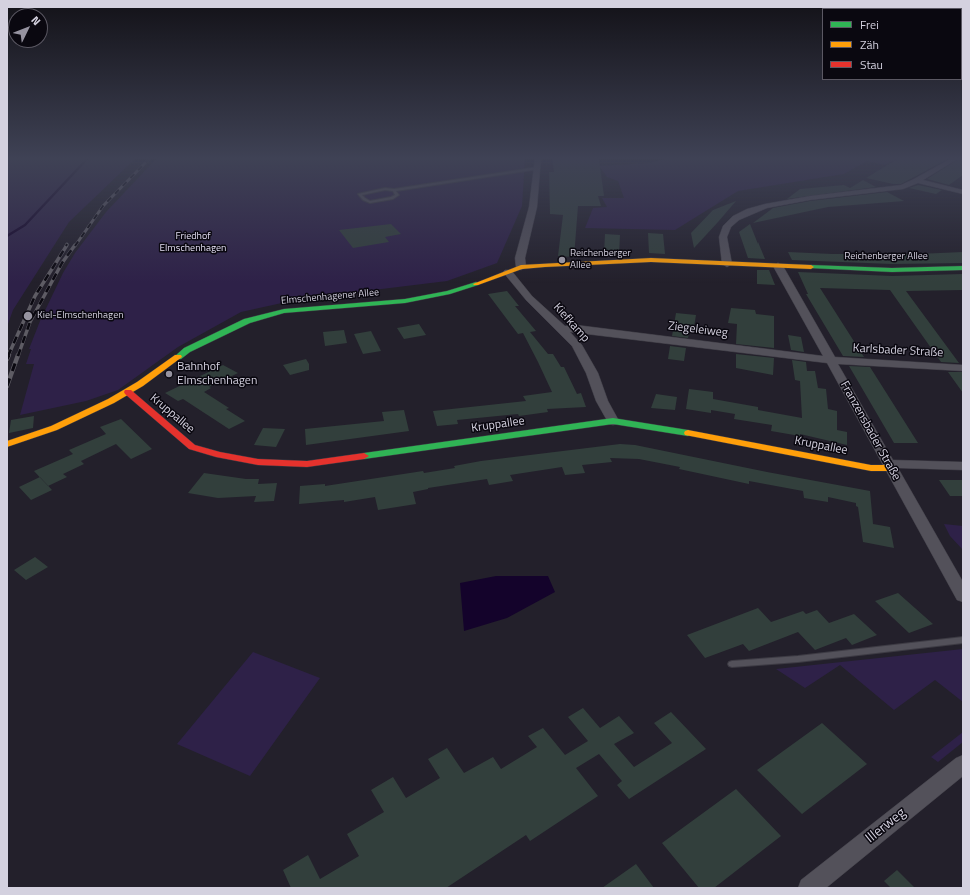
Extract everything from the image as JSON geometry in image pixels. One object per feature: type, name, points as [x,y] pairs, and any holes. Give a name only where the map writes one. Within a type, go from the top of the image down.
[{"type":"street","points":[[521,267],[520,258],[534,200]]},
{"type":"street","points":[[727,264],[723,237],[727,226],[736,218],[764,206],[800,200]]},
{"type":"street","name":"Reichenberger Allee","points":[[521,267],[545,264],[650,260],[892,270],[963,268]]},
{"type":"street","name":"Franzensbader Straße","points":[[778,266],[963,596]]},
{"type":"street","name":"Elmschenhagener Allee","points":[[7,444],[54,428],[128,392],[187,350],[247,320],[284,311],[405,301],[448,293],[490,280],[521,267]]},
{"type":"street","name":"Kiefkamp","points":[[508,272],[529,298],[562,328],[577,345],[592,373],[602,401],[613,421]]},
{"type":"street","name":"Ziegeleiweg","points":[[562,328],[576,328],[831,360]]},
{"type":"street","name":"Karlsbader Straße","points":[[831,360],[963,368]]},
{"type":"street","name":"Kruppallee","points":[[128,392],[192,447],[219,455],[258,462],[307,464],[613,421],[657,427],[872,468],[889,466]]},
{"type":"street","points":[[889,466],[963,466]]},
{"type":"street","name":"Illerweg","points":[[809,888],[963,764]]},
{"type":"lane","points":[[366,200],[370,202],[382,200]]},
{"type":"lane","points":[[732,664],[798,659],[963,640]]},
{"type":"green space","points":[[7,200],[92,200],[69,222],[13,310],[7,327]]},
{"type":"green space","name":"Friedhof Elmschenhagen","points":[[118,200],[522,200],[522,206],[497,263],[447,281],[300,299],[241,312],[178,347],[118,390],[86,401],[20,415],[34,364],[26,364],[31,349],[29,349],[40,321],[63,273],[75,253],[106,212]]},
{"type":"green space","points":[[603,200],[724,200],[675,230],[585,228],[593,208],[607,207]]},
{"type":"green space","points":[[944,524],[963,526],[963,550],[950,536]]},
{"type":"green space","points":[[963,649],[963,702],[935,680],[894,710],[840,665],[805,688],[776,669]]},
{"type":"green space","points":[[253,652],[320,678],[250,776],[177,744]]},
{"type":"green space","points":[[963,732],[963,742],[938,762],[931,757]]},
{"type":"shaded area","points":[[496,576],[548,576],[555,592],[507,618],[464,631],[460,583]]},
{"type":"building","points":[[550,200],[599,200],[601,206],[578,206],[574,257],[558,256],[563,215],[550,214]]},
{"type":"building","points":[[902,200],[904,201],[828,207],[753,223],[773,208],[810,201]]},
{"type":"building","points":[[736,201],[694,248],[691,233],[713,210]]},
{"type":"building","points":[[391,224],[401,234],[385,237],[389,242],[353,248],[339,230]]},
{"type":"building","points":[[750,224],[765,259],[748,258],[739,232]]},
{"type":"building","points":[[648,233],[663,234],[665,254],[649,253]]},
{"type":"building","points":[[605,234],[620,235],[619,255],[604,254]]},
{"type":"building","points":[[788,252],[832,254],[918,254],[963,252],[963,263],[892,264],[792,260]]},
{"type":"building","points":[[757,270],[769,270],[775,285],[757,284]]},
{"type":"building","points":[[798,272],[892,276],[963,274],[963,290],[906,291],[959,363],[941,362],[890,290],[820,288],[864,357],[843,356],[806,294],[808,294]]},
{"type":"building","points":[[507,291],[519,306],[515,306],[536,331],[530,332],[548,354],[553,354],[561,367],[564,367],[577,394],[581,393],[586,407],[547,409],[548,412],[519,416],[518,414],[457,420],[458,424],[437,426],[433,411],[526,401],[523,396],[552,392],[523,333],[518,334],[488,294]]},
{"type":"building","points":[[731,308],[755,310],[756,314],[774,316],[774,348],[736,344],[737,324],[728,323]]},
{"type":"building","points":[[676,313],[696,315],[693,333],[689,333],[688,338],[672,336]]},
{"type":"building","points":[[419,324],[426,335],[404,339],[397,328]]},
{"type":"building","points":[[344,330],[347,343],[325,346],[323,332]]},
{"type":"building","points":[[371,331],[381,351],[363,354],[354,334]]},
{"type":"building","points":[[788,335],[801,337],[804,352],[791,350]]},
{"type":"building","points":[[670,346],[686,348],[684,361],[668,359]]},
{"type":"building","points":[[736,354],[774,358],[773,375],[736,368]]},
{"type":"building","points":[[306,359],[309,364],[309,370],[290,375],[283,365]]},
{"type":"building","points":[[792,360],[806,362],[807,371],[815,371],[818,388],[826,389],[828,409],[837,411],[837,430],[847,432],[847,445],[800,434],[800,436],[771,431],[772,425],[734,419],[735,414],[711,410],[711,413],[686,409],[689,389],[713,392],[713,399],[758,407],[758,410],[802,418],[800,381],[795,380]]},
{"type":"building","points":[[223,365],[238,373],[209,387],[211,388],[204,392],[229,408],[226,409],[245,421],[229,429],[183,399],[178,401],[165,393]]},
{"type":"building","points":[[849,366],[870,367],[918,443],[894,443]]},
{"type":"building","points":[[948,372],[963,372],[963,393]]},
{"type":"building","points":[[656,394],[677,397],[675,410],[651,408]]},
{"type":"building","points":[[404,410],[409,431],[306,445],[305,429],[384,421],[382,412]]},
{"type":"building","points":[[34,416],[33,428],[9,433],[11,420]]},
{"type":"building","points":[[121,419],[152,449],[131,459],[116,444],[81,461],[84,464],[63,474],[67,477],[48,486],[34,471],[73,454],[69,450],[106,434],[100,427]]},
{"type":"building","points":[[263,428],[285,429],[276,447],[254,445]]},
{"type":"building","points":[[620,444],[635,445],[870,491],[873,524],[890,527],[894,548],[863,542],[858,507],[856,506],[856,503],[828,497],[828,502],[804,498],[803,491],[749,481],[749,484],[679,469],[680,467],[639,459],[610,458],[612,462],[582,465],[585,473],[565,475],[562,467],[510,475],[513,481],[489,485],[487,479],[428,488],[413,492],[416,504],[378,510],[375,497],[344,502],[344,500],[299,504],[300,486],[325,484],[325,486],[423,471],[424,473],[455,468],[454,466],[481,461]]},
{"type":"building","points":[[204,473],[246,479],[259,479],[258,484],[277,483],[274,501],[254,502],[256,496],[218,498],[188,493]]},
{"type":"building","points":[[40,477],[52,490],[31,500],[19,487]]},
{"type":"building","points":[[939,480],[963,480],[963,496],[950,496]]},
{"type":"building","points":[[35,557],[48,567],[26,580],[14,570]]},
{"type":"building","points":[[898,593],[933,624],[909,633],[875,601]]},
{"type":"building","points":[[758,608],[771,622],[803,611],[806,614],[817,610],[829,623],[854,614],[877,635],[852,645],[846,638],[815,650],[798,632],[749,651],[743,644],[705,658],[687,635]]},
{"type":"building","points":[[583,708],[600,728],[619,716],[634,733],[614,744],[634,767],[672,743],[654,723],[671,712],[706,749],[629,799],[617,785],[622,781],[599,754],[576,768],[598,796],[530,841],[526,835],[446,888],[291,888],[283,870],[308,855],[320,879],[359,856],[347,834],[384,812],[371,790],[393,777],[406,798],[440,778],[428,759],[447,748],[464,773],[493,757],[501,769],[537,747],[528,736],[543,728],[565,755],[588,741],[568,717]]},
{"type":"building","points":[[822,723],[867,764],[802,814],[757,770]]},
{"type":"building","points":[[736,789],[781,836],[714,888],[699,888],[662,843]]},
{"type":"building","points":[[636,864],[654,888],[602,888]]},
{"type":"building","points":[[897,870],[915,888],[891,888],[884,881]]},
{"type":"waterway","points":[[7,236],[25,225],[49,200]]},
{"type":"railway","points":[[75,246],[103,206],[109,200]]},
{"type":"railway","points":[[8,356],[35,296],[67,245]]},
{"type":"railway","points":[[18,356],[30,322],[62,263],[75,245]]},
{"type":"railway","points":[[7,359],[9,355]]},
{"type":"railway","points":[[7,386],[18,355]]},
{"type":"traffic: fast","points":[[811,267],[892,270],[963,268]]},
{"type":"traffic: fast","points":[[178,357],[187,350],[247,321],[284,311],[405,301],[448,293],[476,284]]},
{"type":"traffic: fast","points":[[364,456],[613,421],[688,433]]},
{"type":"traffic: slow","points":[[476,284],[521,267],[545,265],[651,260],[811,267]]},
{"type":"traffic: slow","points":[[7,444],[54,428],[111,401],[140,384],[178,357]]},
{"type":"traffic: slow","points":[[688,433],[871,468],[890,468]]},
{"type":"traffic: jam","points":[[128,392],[192,447],[219,455],[258,462],[307,464],[364,456]]},
{"type":"place","name":"Reichenberger Allee","points":[[562,260]]},
{"type":"place","name":"Kiel-Elmschenhagen","points":[[28,316]]},
{"type":"place","name":"Bahnhof Elmschenhagen","points":[[169,374]]}]
